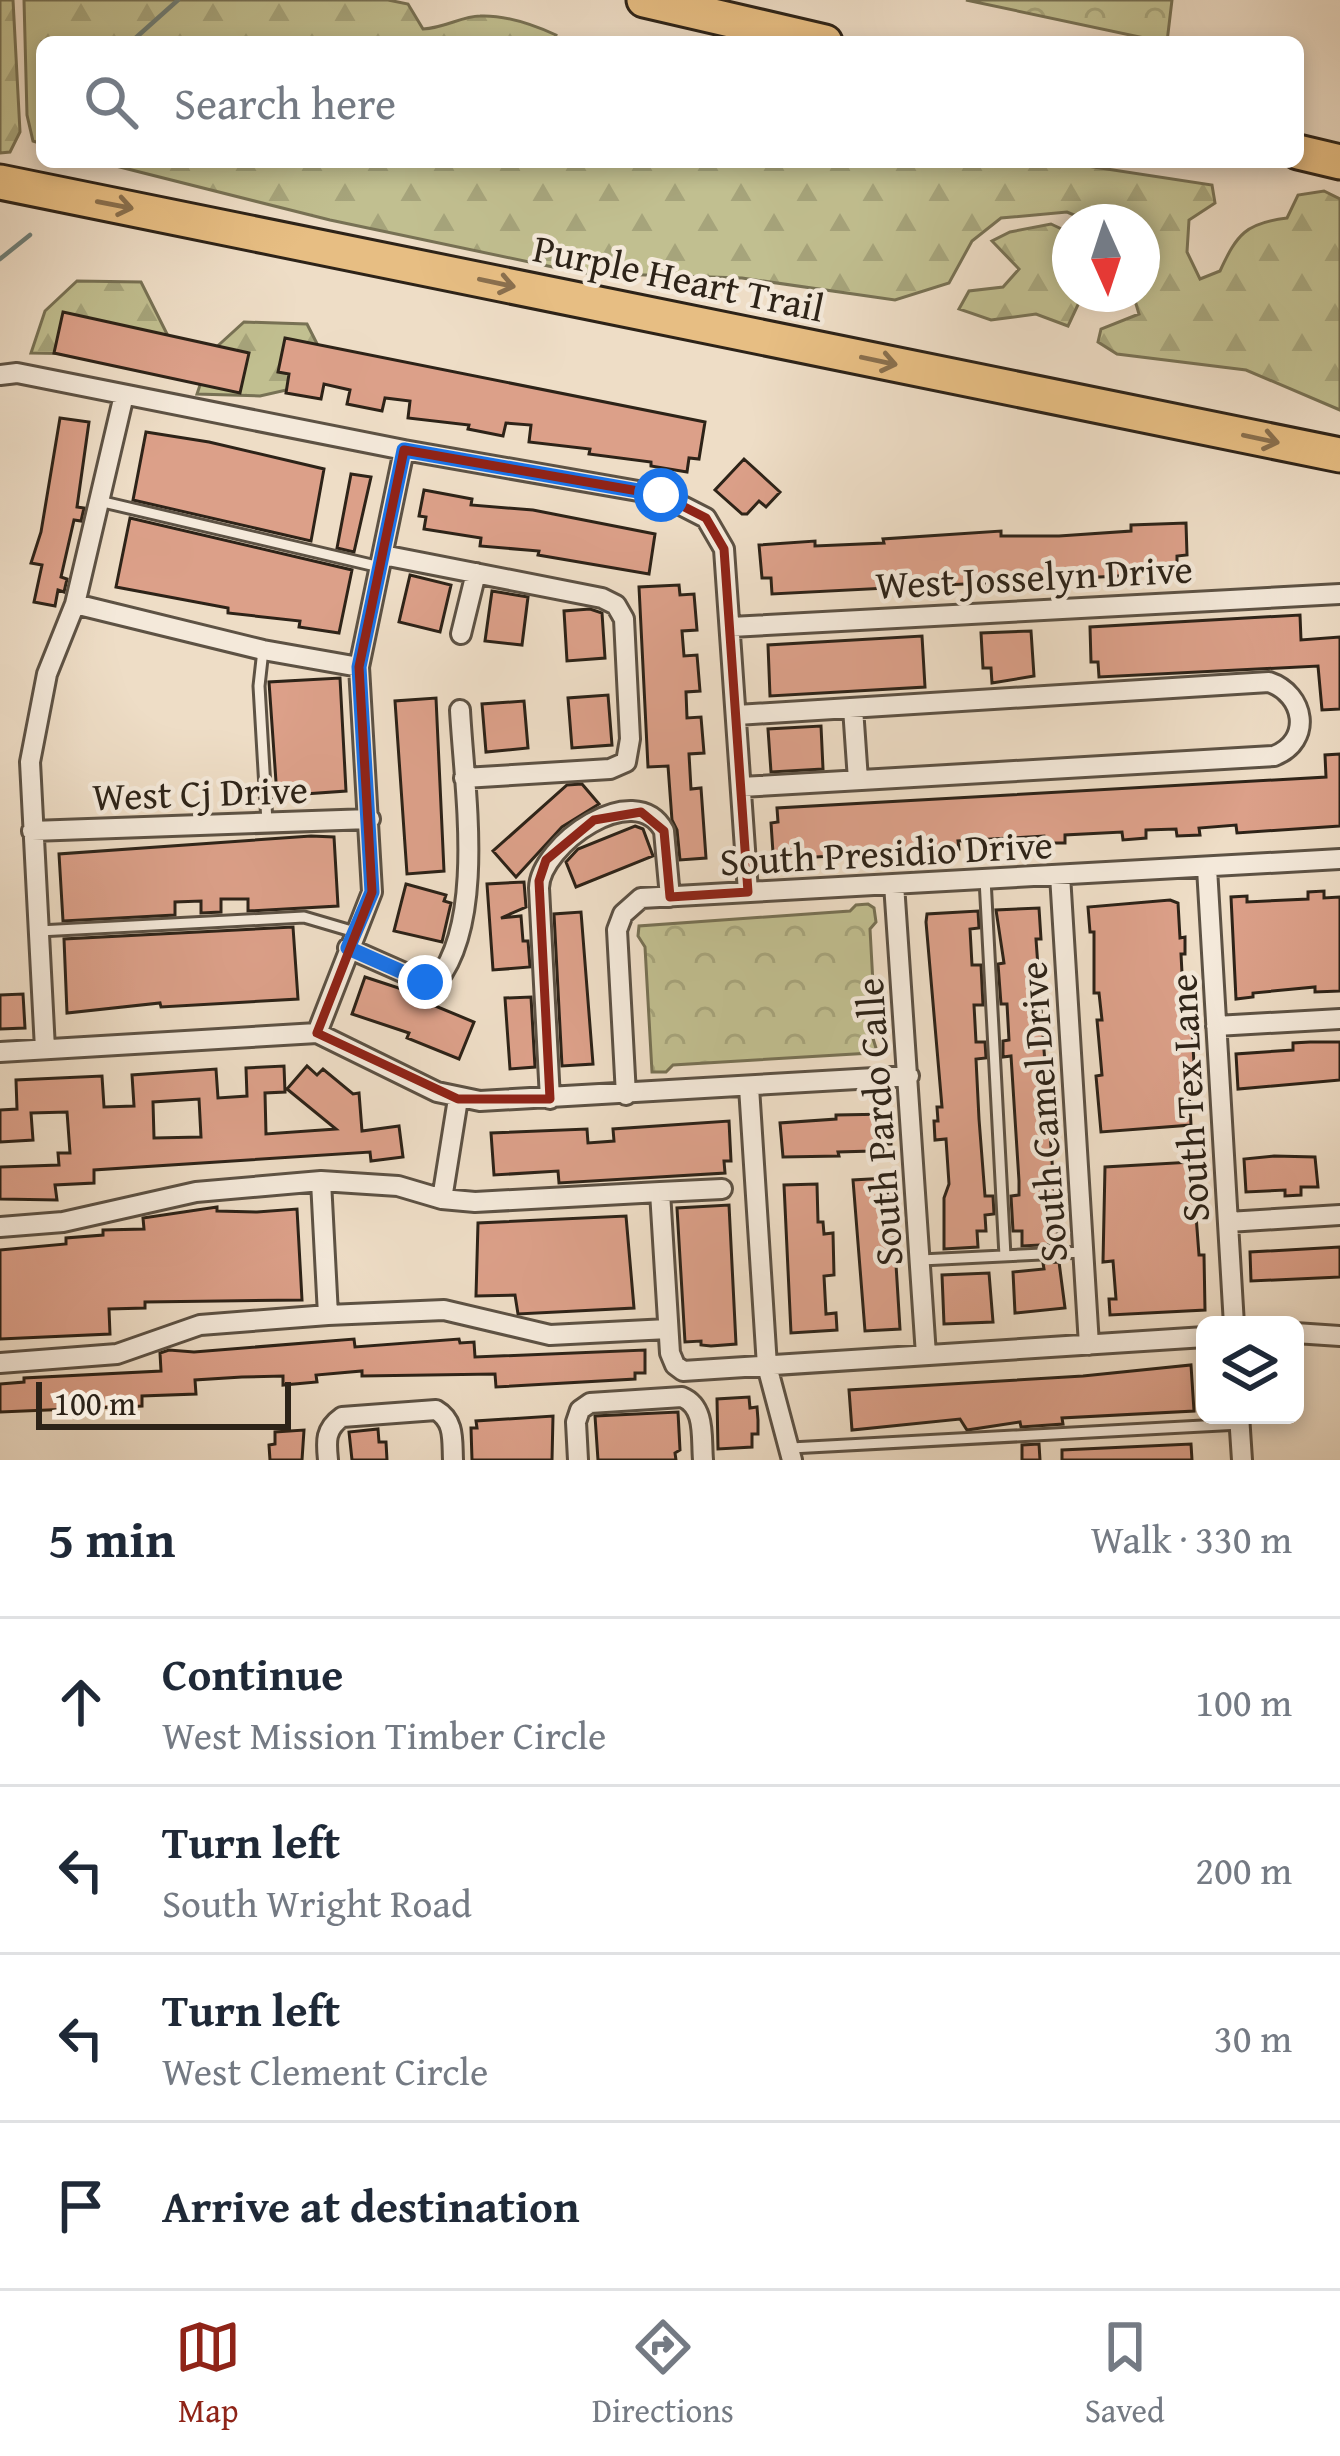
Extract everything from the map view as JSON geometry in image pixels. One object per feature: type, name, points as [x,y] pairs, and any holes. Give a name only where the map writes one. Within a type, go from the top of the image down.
[{"type":"highway","points":[[644,0],[799,36]]},
{"type":"highway","points":[[1304,153],[1340,162]]},
{"type":"highway","name":"Purple Heart Trail","points":[[0,182],[1340,455]]},
{"type":"street","points":[[0,375],[17,374],[661,495],[706,518],[724,549],[748,892]]},
{"type":"street","points":[[45,1049],[30,762],[47,674],[76,604],[124,394]]},
{"type":"street","points":[[316,1034],[372,892],[359,667],[404,450]]},
{"type":"street","points":[[381,561],[476,573],[602,598],[616,605],[624,619],[630,754],[626,762],[610,769],[464,778]]},
{"type":"street","points":[[460,634],[476,573]]},
{"type":"street","name":"West Josselyn Drive","points":[[731,627],[1340,594]]},
{"type":"street","points":[[76,604],[263,650],[359,667]]},
{"type":"street","points":[[737,715],[1269,682],[1286,687],[1302,721],[1296,741],[1288,751],[1274,756],[741,787]]},
{"type":"street","points":[[853,708],[858,780]]},
{"type":"street","points":[[351,940],[425,982],[437,981],[446,970],[469,897],[460,710]]},
{"type":"street","points":[[550,1099],[538,881],[542,866],[594,820],[641,812],[658,821],[664,831],[670,897]]},
{"type":"street","name":"West Cj Drive","points":[[32,831],[370,819]]},
{"type":"street","name":"South Presidio Drive","points":[[626,1095],[617,929],[623,914],[641,898],[1340,859]]},
{"type":"street","name":"South Tex Lane","points":[[1208,868],[1233,1316]]},
{"type":"street","name":"South Camel Drive","points":[[1060,875],[1089,1345]]},
{"type":"street","name":"South Pardo Calle","points":[[894,884],[926,1355]]},
{"type":"street","points":[[1216,1026],[1340,1019]]},
{"type":"street","points":[[0,1052],[316,1034],[458,1099],[550,1099],[909,1076]]},
{"type":"street","points":[[749,1088],[767,1366],[791,1454]]},
{"type":"street","points":[[442,1199],[458,1099]]},
{"type":"street","points":[[321,1181],[328,1316]]},
{"type":"street","points":[[0,1227],[63,1222],[196,1192],[321,1181],[398,1186],[442,1199],[475,1202],[722,1189]]},
{"type":"street","points":[[660,1192],[670,1353],[683,1371],[1196,1338]]},
{"type":"street","points":[[1228,1222],[1340,1215]]},
{"type":"street","points":[[0,1363],[117,1354],[200,1325],[444,1310],[550,1334],[668,1330]]},
{"type":"street","points":[[1304,1334],[1340,1336]]},
{"type":"street","points":[[578,1460],[576,1422],[580,1410],[590,1403],[682,1397],[694,1402],[699,1411],[703,1460]]},
{"type":"street","points":[[328,1460],[326,1439],[331,1425],[342,1417],[436,1410],[451,1426],[453,1460]]},
{"type":"street","points":[[1240,1424],[1242,1460]]},
{"type":"lane","points":[[100,501],[381,561]]},
{"type":"lane","points":[[263,650],[259,686],[267,822]]},
{"type":"lane","points":[[985,879],[1005,1256]]},
{"type":"lane","points":[[37,931],[304,917],[351,940]]},
{"type":"lane","points":[[921,1260],[1083,1252]]},
{"type":"lane","points":[[791,1454],[1196,1423]]},
{"type":"highlighted area","points":[[404,450],[661,495],[706,518],[724,549],[748,892],[670,897],[664,831],[641,812],[594,820],[546,860],[539,881],[550,1099],[458,1099],[317,1033],[372,892],[359,667]]},
{"type":"green space","points":[[0,0],[13,0],[20,132],[10,152],[0,153]]},
{"type":"green space","points":[[24,0],[388,0],[408,4],[423,29],[489,16],[556,35],[36,36],[36,142],[27,115]]},
{"type":"green space","points":[[966,0],[1172,0],[1168,36],[1135,36]]},
{"type":"green space","points":[[124,168],[1100,168],[1212,185],[1215,203],[1189,220],[1187,252],[1200,279],[1220,271],[1244,232],[1287,218],[1298,195],[1324,191],[1340,199],[1340,410],[1246,370],[1117,354],[1098,342],[1101,329],[1138,312],[1160,312],[1160,204],[1052,204],[1052,213],[1001,218],[972,241],[949,283],[895,300],[742,278],[581,273],[330,220]]},
{"type":"green space","points":[[1052,224],[1052,312],[1075,312],[1068,326],[1036,314],[991,320],[959,309],[969,291],[1003,287],[1019,269],[992,241],[1010,232]]},
{"type":"green space","points":[[77,281],[141,282],[169,338],[94,354],[31,353],[45,311]]},
{"type":"green space","points":[[244,322],[307,324],[335,379],[260,396],[197,394],[211,352]]},
{"type":"green space","points":[[868,904],[874,908],[876,922],[870,929],[874,1002],[870,1029],[876,1048],[871,1053],[673,1065],[666,1072],[652,1072],[645,947],[638,936],[639,926],[850,911]]},
{"type":"building","points":[[63,312],[249,353],[240,393],[54,353]]},
{"type":"building","points":[[285,338],[705,422],[699,459],[689,458],[687,472],[589,454],[590,449],[529,442],[531,425],[506,423],[503,436],[468,429],[469,425],[408,418],[410,401],[385,398],[382,411],[347,404],[350,390],[324,384],[321,399],[286,393],[289,374],[278,372]]},
{"type":"building","points":[[60,418],[89,422],[77,507],[84,508],[81,521],[74,520],[61,577],[67,579],[64,592],[58,590],[55,606],[34,602],[42,565],[31,563],[41,532]]},
{"type":"building","points":[[146,432],[324,469],[311,541],[133,500]]},
{"type":"building","points":[[744,459],[780,492],[766,507],[759,501],[747,514],[715,490]]},
{"type":"building","points":[[351,474],[371,477],[354,552],[337,548]]},
{"type":"building","points":[[424,490],[472,499],[471,505],[533,510],[655,534],[649,574],[538,555],[539,551],[480,546],[481,538],[424,529],[426,517],[419,516]]},
{"type":"building","points":[[130,518],[352,570],[339,633],[299,627],[300,621],[228,613],[228,608],[116,587]]},
{"type":"building","points":[[1186,523],[1187,555],[1177,556],[1177,573],[772,594],[771,578],[762,578],[759,545],[884,543],[883,539],[1001,531],[1001,536],[1059,536],[1131,531],[1131,525]]},
{"type":"building","points":[[410,575],[451,585],[440,632],[399,622]]},
{"type":"building","points":[[679,585],[680,595],[694,594],[697,630],[682,631],[684,656],[697,655],[700,691],[686,692],[687,718],[701,717],[704,753],[689,754],[691,789],[701,788],[706,858],[680,860],[668,766],[648,767],[639,587]]},
{"type":"building","points":[[492,591],[528,597],[522,645],[485,641]]},
{"type":"building","points":[[564,611],[602,613],[605,658],[567,661]]},
{"type":"building","points":[[1300,615],[1301,640],[1340,637],[1340,709],[1322,710],[1318,666],[1099,677],[1098,662],[1091,662],[1090,627]]},
{"type":"building","points":[[1031,631],[1034,676],[992,683],[991,668],[983,668],[981,633]]},
{"type":"building","points":[[922,636],[925,687],[770,696],[768,645]]},
{"type":"building","points":[[340,678],[346,791],[277,796],[269,682]]},
{"type":"building","points":[[608,695],[612,745],[572,748],[568,698]]},
{"type":"building","points":[[436,698],[444,871],[407,874],[395,701]]},
{"type":"building","points":[[524,701],[528,748],[486,752],[482,704]]},
{"type":"building","points":[[821,726],[823,769],[771,772],[768,729]]},
{"type":"building","points":[[1340,754],[1340,826],[1237,833],[1236,825],[1199,828],[1200,835],[1177,836],[1176,829],[1146,830],[1146,838],[1123,840],[1122,832],[1065,835],[1065,843],[1045,843],[1044,836],[958,841],[959,849],[798,858],[797,851],[773,853],[771,823],[778,822],[777,808],[1326,777],[1325,755]]},
{"type":"building","points":[[582,784],[599,804],[562,827],[516,877],[493,851],[567,785]]},
{"type":"building","points":[[635,826],[643,829],[653,856],[576,887],[566,862],[578,849]]},
{"type":"building","points":[[334,837],[338,906],[248,911],[248,899],[221,899],[221,912],[201,913],[201,901],[175,902],[175,915],[63,921],[59,854]]},
{"type":"building","points":[[524,882],[526,907],[501,918],[521,916],[530,967],[493,970],[487,884]]},
{"type":"building","points":[[406,884],[446,895],[444,901],[451,903],[442,942],[394,931]]},
{"type":"building","points":[[1324,891],[1324,898],[1340,897],[1340,991],[1315,992],[1315,987],[1236,999],[1231,897],[1247,896],[1247,902],[1308,899],[1308,892]]},
{"type":"building","points":[[1178,903],[1180,938],[1185,937],[1185,954],[1181,954],[1185,1030],[1192,1029],[1194,1064],[1188,1071],[1191,1125],[1101,1132],[1096,1076],[1102,1075],[1097,1020],[1102,1020],[1099,993],[1094,993],[1094,932],[1090,932],[1088,907]]},
{"type":"building","points":[[1039,908],[1041,939],[1036,939],[1058,1244],[1022,1246],[1022,1231],[1013,1231],[1011,1196],[1019,1195],[1019,1181],[1011,1056],[1003,1057],[1003,1041],[1009,1040],[1007,1004],[1001,1004],[998,964],[1004,963],[996,910]]},
{"type":"building","points":[[978,911],[979,928],[970,929],[972,965],[981,965],[983,1005],[974,1005],[976,1042],[985,1042],[986,1058],[976,1059],[979,1119],[985,1196],[993,1196],[994,1214],[985,1215],[986,1231],[977,1231],[978,1247],[944,1249],[944,1198],[949,1184],[946,1139],[935,1140],[934,1121],[938,1121],[937,1107],[942,1107],[926,922],[927,914]]},
{"type":"building","points":[[581,912],[593,1064],[562,1066],[554,914]]},
{"type":"building","points":[[293,927],[298,999],[161,1007],[160,1003],[67,1013],[64,939]]},
{"type":"building","points":[[365,977],[417,994],[416,998],[474,1022],[459,1059],[407,1038],[409,1033],[352,1014]]},
{"type":"building","points":[[23,994],[25,1028],[0,1029],[0,995]]},
{"type":"building","points":[[531,997],[535,1067],[510,1069],[505,998]]},
{"type":"building","points":[[1340,1042],[1340,1080],[1238,1089],[1236,1054],[1293,1050],[1293,1043]]},
{"type":"building","points":[[284,1066],[285,1092],[265,1093],[266,1134],[336,1129],[287,1089],[307,1066],[317,1075],[323,1069],[353,1094],[359,1093],[362,1131],[399,1126],[403,1157],[371,1161],[370,1152],[94,1170],[94,1183],[55,1185],[57,1200],[0,1199],[0,1167],[59,1165],[58,1153],[70,1153],[67,1112],[31,1113],[33,1140],[0,1142],[0,1110],[17,1109],[16,1080],[102,1076],[104,1107],[134,1106],[132,1075],[216,1069],[218,1098],[247,1096],[246,1068]],"holes":[[[199,1099],[201,1137],[154,1138],[153,1102]]]},
{"type":"building","points":[[890,1114],[891,1144],[871,1144],[872,1151],[838,1152],[839,1156],[783,1157],[780,1123]]},
{"type":"building","points":[[729,1121],[731,1161],[724,1161],[725,1173],[559,1183],[558,1171],[494,1175],[491,1133],[587,1129],[588,1143],[614,1141],[613,1129]]},
{"type":"building","points":[[1315,1157],[1318,1187],[1301,1187],[1301,1195],[1285,1196],[1285,1190],[1246,1192],[1244,1159]]},
{"type":"building","points":[[1192,1162],[1199,1255],[1204,1255],[1205,1310],[1110,1315],[1109,1299],[1116,1299],[1113,1261],[1103,1262],[1105,1167]]},
{"type":"building","points":[[887,1178],[900,1329],[865,1331],[853,1180]]},
{"type":"building","points":[[817,1184],[818,1222],[823,1222],[824,1234],[833,1233],[834,1275],[824,1276],[826,1314],[836,1313],[837,1330],[791,1333],[784,1185]]},
{"type":"building","points":[[729,1205],[736,1344],[685,1342],[677,1208]]},
{"type":"building","points":[[217,1207],[217,1211],[257,1212],[297,1209],[302,1300],[145,1302],[145,1308],[109,1309],[110,1334],[0,1339],[0,1250],[66,1244],[66,1238],[103,1235],[103,1230],[144,1229],[143,1218]]},
{"type":"building","points":[[626,1216],[634,1308],[518,1314],[515,1295],[476,1296],[478,1223]]},
{"type":"building","points":[[1340,1247],[1340,1277],[1251,1281],[1250,1252]]},
{"type":"building","points":[[1059,1262],[1065,1308],[1015,1313],[1013,1272],[1044,1269],[1043,1263]]},
{"type":"building","points":[[989,1273],[993,1322],[944,1324],[942,1275]]},
{"type":"building","points":[[354,1339],[355,1347],[459,1339],[460,1343],[474,1342],[475,1357],[645,1350],[645,1373],[635,1373],[635,1379],[496,1387],[495,1374],[362,1376],[362,1371],[316,1375],[317,1382],[283,1385],[283,1376],[242,1377],[195,1380],[196,1394],[142,1396],[142,1406],[0,1412],[0,1384],[24,1382],[24,1378],[161,1371],[160,1353],[169,1350]]},
{"type":"building","points":[[1191,1365],[1194,1411],[1062,1418],[1063,1424],[1021,1427],[1020,1422],[967,1430],[960,1419],[852,1430],[849,1390]]},
{"type":"building","points":[[749,1397],[750,1408],[757,1407],[758,1420],[752,1447],[718,1449],[717,1399]]},
{"type":"building","points":[[678,1412],[676,1460],[598,1460],[595,1416]]},
{"type":"building","points":[[553,1416],[552,1460],[472,1460],[471,1428],[477,1428],[476,1421]]},
{"type":"building","points":[[378,1429],[379,1442],[386,1442],[387,1460],[352,1460],[349,1432]]},
{"type":"building","points":[[304,1430],[302,1460],[270,1460],[269,1445],[275,1444],[275,1432]]},
{"type":"building","points":[[1039,1444],[1040,1460],[1022,1460],[1022,1445]]},
{"type":"building","points":[[1191,1444],[1192,1460],[1062,1460],[1062,1450]]},
{"type":"waterway","points":[[138,36],[178,0]]},
{"type":"waterway","points":[[0,259],[30,235]]},
{"type":"route","points":[[425,982],[348,948],[372,892],[359,667],[404,450],[661,495]]}]
